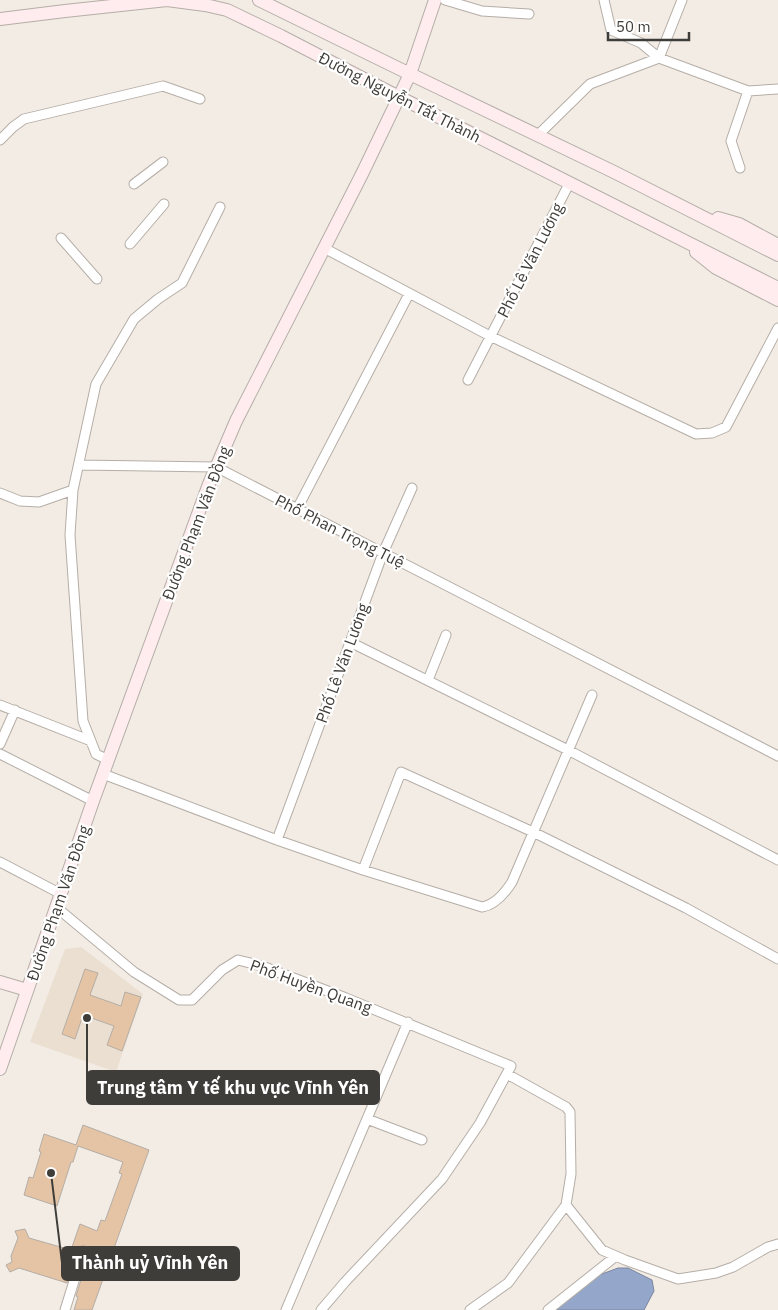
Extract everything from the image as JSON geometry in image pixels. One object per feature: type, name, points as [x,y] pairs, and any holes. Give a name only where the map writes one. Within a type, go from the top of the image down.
[{"type":"main road","name":"Đường Nguyễn Tất Thành","points":[[0,19],[168,0],[227,10],[778,288]]},
{"type":"main road","name":"Đường Nguyễn Tất Thành","points":[[259,0],[538,135],[778,255]]},
{"type":"main road","name":"Đường Phạm Văn Đồng","points":[[0,1069],[93,801],[216,467],[236,421],[399,98],[410,74],[436,0]]},
{"type":"main road","points":[[281,36],[292,16]]},
{"type":"main road","points":[[689,210],[739,224],[778,244]]},
{"type":"main road","points":[[676,236],[716,268],[778,300]]},
{"type":"main road","points":[[0,982],[27,990]]},
{"type":"street","points":[[445,0],[482,11],[529,14]]},
{"type":"street","points":[[604,0],[611,30],[641,43],[660,58],[748,91],[778,89]]},
{"type":"street","points":[[538,135],[590,84],[660,58],[682,0]]},
{"type":"street","points":[[1,137],[24,119],[163,86],[200,99]]},
{"type":"street","points":[[740,168],[731,141],[748,91]]},
{"type":"street","points":[[134,184],[163,162]]},
{"type":"street","name":"Phố Lê Văn Lương","points":[[468,380],[569,184]]},
{"type":"street","points":[[130,244],[164,204]]},
{"type":"street","points":[[108,760],[96,754],[83,721],[70,535],[73,490],[96,384],[134,319],[158,298],[182,283],[220,207]]},
{"type":"street","points":[[61,238],[97,279]]},
{"type":"street","name":"Phố Lê Văn Lương","points":[[324,248],[490,336]]},
{"type":"street","points":[[297,509],[409,294]]},
{"type":"street","points":[[490,336],[696,434],[712,433],[726,427],[778,328]]},
{"type":"street","points":[[79,465],[216,467]]},
{"type":"street","name":"Phố Phan Trọng Tuệ","points":[[216,467],[778,756]]},
{"type":"street","name":"Phố Lê Văn Lương","points":[[277,840],[382,553],[412,488]]},
{"type":"street","points":[[0,493],[20,501],[39,502],[73,490]]},
{"type":"street","points":[[428,680],[446,635]]},
{"type":"street","points":[[350,642],[568,750],[778,860]]},
{"type":"street","points":[[103,774],[362,870],[482,907],[505,893],[512,882],[592,695]]},
{"type":"street","points":[[0,705],[91,741]]},
{"type":"street","points":[[0,744],[15,710]]},
{"type":"street","points":[[0,754],[93,801]]},
{"type":"street","points":[[362,870],[401,772],[533,832],[686,908],[778,959]]},
{"type":"street","points":[[0,862],[60,894]]},
{"type":"street","name":"Phố Huyền Quang","points":[[56,908],[134,972],[179,1000],[192,1000],[222,970],[238,960],[270,969],[408,1022],[509,1070],[566,1107],[570,1112],[571,1174],[566,1205]]},
{"type":"street","points":[[286,1310],[408,1022]]},
{"type":"street","points":[[321,1310],[442,1179],[480,1123],[509,1070]]},
{"type":"street","points":[[367,1119],[422,1140]]},
{"type":"street","points":[[470,1310],[508,1283],[566,1205],[602,1250],[678,1279],[716,1273],[732,1267],[768,1247],[778,1244]]},
{"type":"street","points":[[65,1310],[83,1252]]},
{"type":"street","points":[[548,1310],[616,1256]]},
{"type":"shaded area","points":[[81,947],[143,994],[116,1072],[30,1042],[65,949]]},
{"type":"water","points":[[618,1268],[628,1268],[652,1280],[654,1291],[644,1310],[554,1310],[594,1277]]},
{"type":"building","points":[[85,969],[98,973],[90,995],[121,1006],[125,992],[141,997],[122,1051],[107,1045],[114,1026],[83,1015],[75,1039],[62,1034]]},
{"type":"building","points":[[83,1125],[149,1150],[92,1310],[74,1310],[78,1297],[76,1296],[89,1254],[89,1250],[85,1246],[81,1246],[77,1250],[67,1283],[19,1268],[10,1272],[6,1265],[12,1262],[11,1256],[18,1238],[15,1231],[25,1229],[29,1238],[71,1250],[80,1224],[97,1231],[101,1220],[105,1221],[122,1174],[119,1173],[123,1162],[78,1146],[57,1206],[24,1195],[29,1177],[33,1178],[44,1134],[76,1145]]},
{"type":"place","name":"Trung tâm Y tế khu vực Vĩnh Yên","points":[[87,1018]]},
{"type":"place","name":"Thành uỷ Vĩnh Yên","points":[[51,1173]]}]
